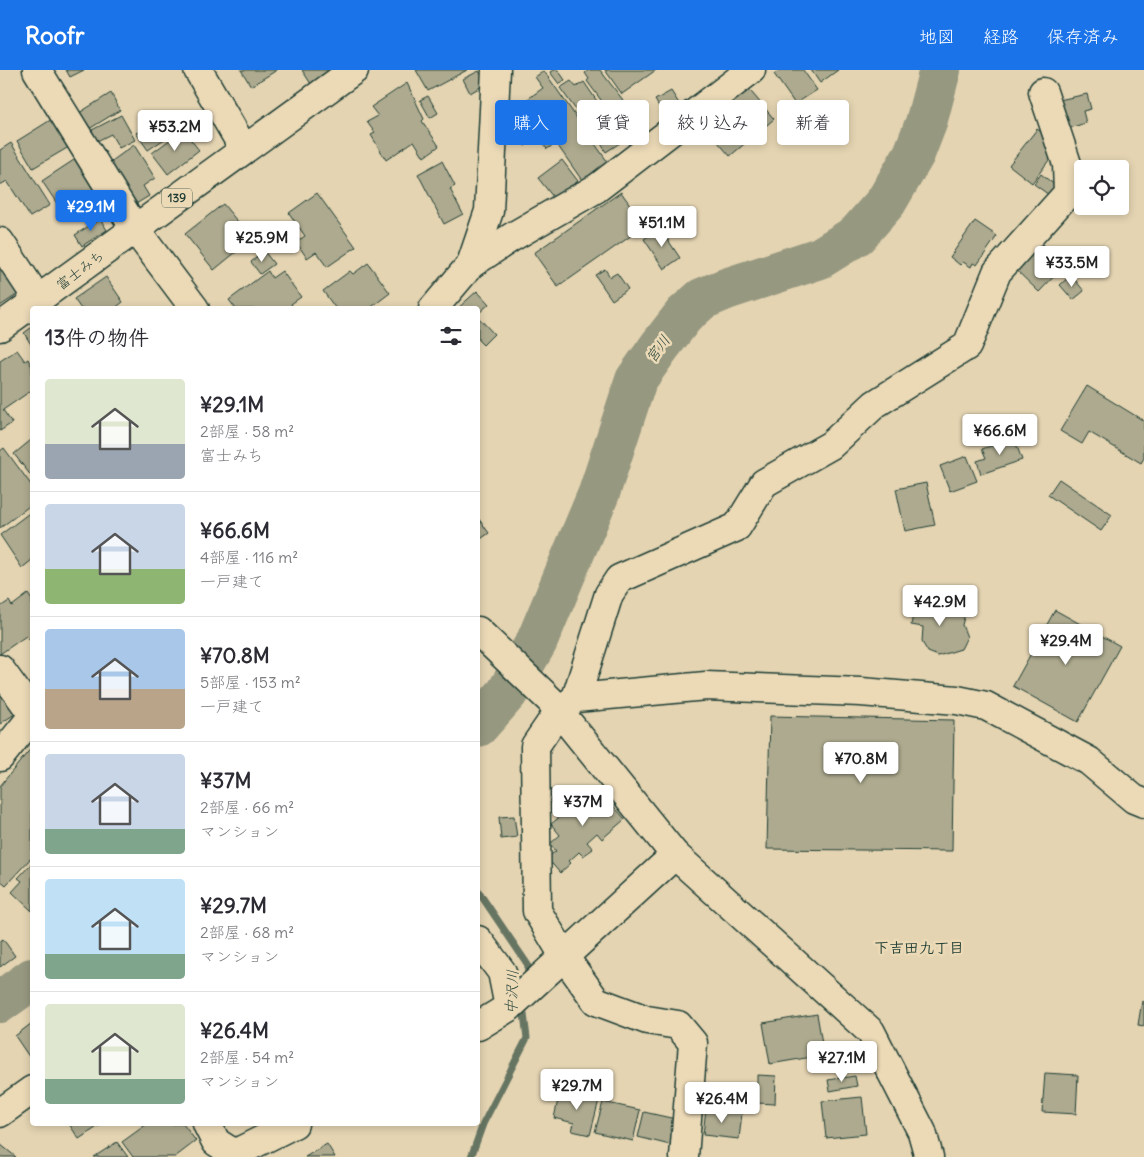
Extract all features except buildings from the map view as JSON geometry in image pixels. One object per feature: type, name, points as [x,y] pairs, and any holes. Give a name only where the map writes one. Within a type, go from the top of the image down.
[{"type":"main road","points":[[37,70],[135,229],[193,306]]},
{"type":"main road","points":[[198,70],[244,149]]},
{"type":"main road","name":"富士みち","points":[[32,306],[354,70]]},
{"type":"main road","points":[[471,264],[489,211],[496,70]]},
{"type":"main road","points":[[436,306],[471,264],[512,237],[597,188],[751,70]]},
{"type":"main road","points":[[684,1157],[693,1043],[678,1025],[647,1020],[596,1001],[558,961],[537,911],[536,746],[562,703],[609,594],[619,580],[737,527],[764,483],[831,445],[875,404],[967,346],[997,272],[1068,193],[1067,164],[1043,92]]},
{"type":"main road","points":[[0,242],[40,301]]},
{"type":"main road","name":"富士みち","points":[[0,327],[30,308]]},
{"type":"main road","points":[[484,637],[562,703],[675,855],[871,1032],[922,1132],[929,1157]]},
{"type":"main road","points":[[0,669],[30,710]]},
{"type":"main road","points":[[562,703],[706,686],[861,692],[957,700],[986,706],[1089,761],[1134,799],[1144,803]]},
{"type":"main road","points":[[0,757],[30,720]]},
{"type":"main road","points":[[480,1025],[514,1002],[675,855]]},
{"type":"main road","points":[[480,943],[502,972],[514,1002]]},
{"type":"main road","points":[[0,1113],[30,1091]]},
{"type":"main road","points":[[208,1126],[216,1142],[231,1155],[290,1126]]},
{"type":"waterway","name":"宮川","points":[[480,724],[507,693],[537,641],[599,493],[636,380],[684,315],[702,299],[726,289],[820,258],[857,235],[886,202],[914,154],[926,123],[940,70]]},
{"type":"waterway","name":"中沢川","points":[[480,894],[528,965],[527,980]]},
{"type":"waterway","name":"宮川","points":[[0,1002],[30,980]]},
{"type":"waterway","name":"中沢川","points":[[471,1157],[483,1124],[527,1038],[523,1006]]},
{"type":"district","name":"下吉田九丁目","points":[[919,948]]}]
